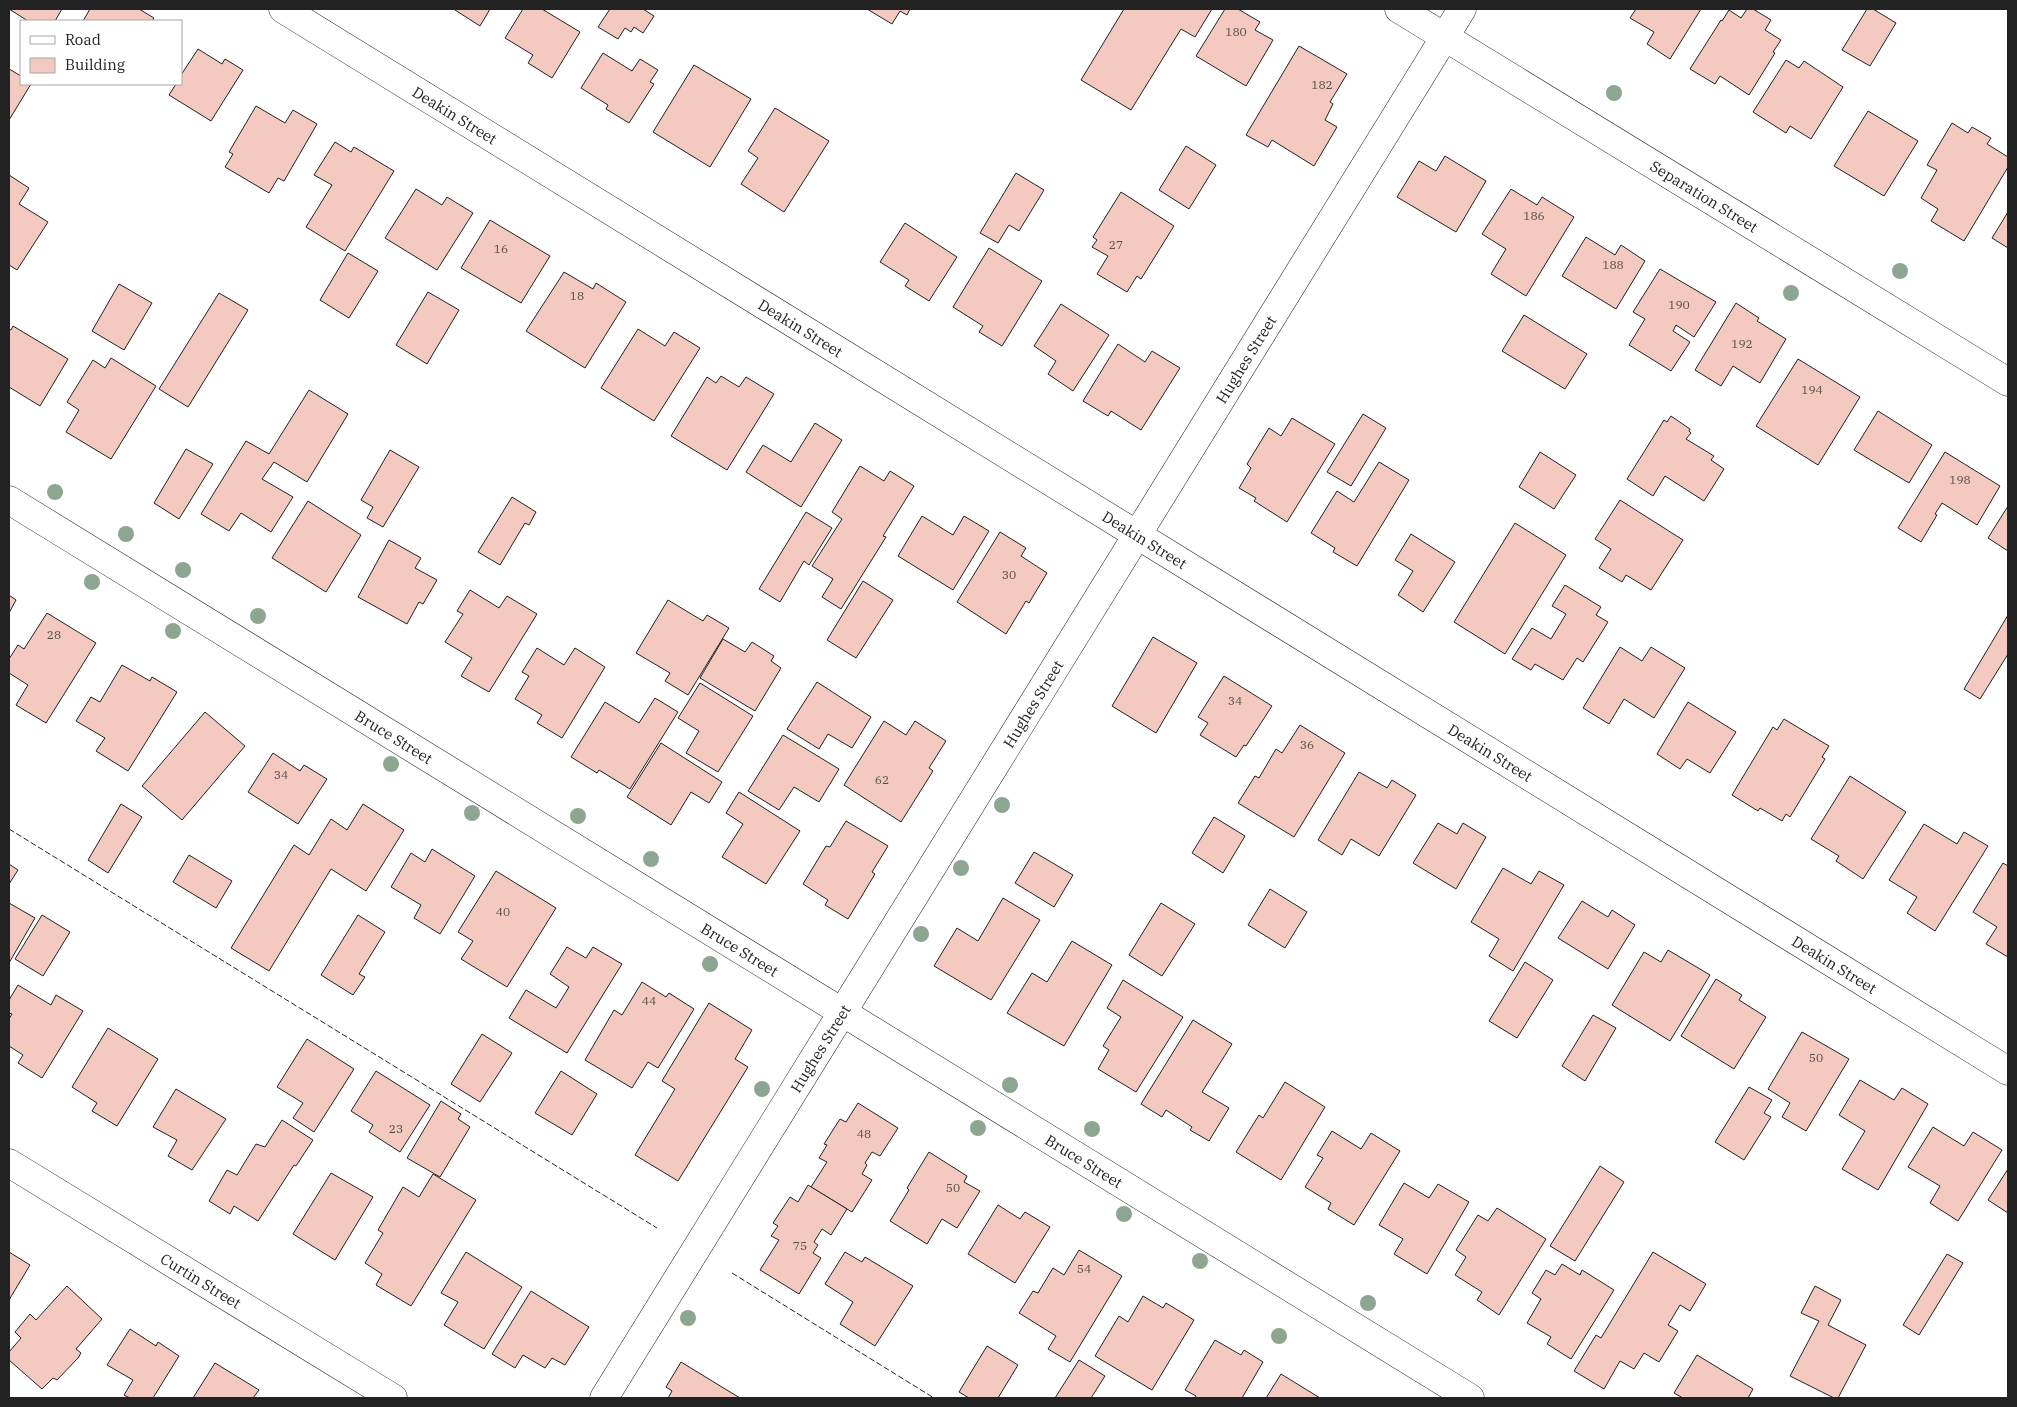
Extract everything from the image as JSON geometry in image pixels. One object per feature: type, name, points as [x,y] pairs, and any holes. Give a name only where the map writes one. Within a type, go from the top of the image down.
[{"type":"street","name":"Deakin Street","points":[[283,9],[2008,1071]]},
{"type":"street","name":"Separation Street","points":[[1399,9],[2008,382]]},
{"type":"street","name":"Hughes Street","points":[[604,1398],[1462,9]]},
{"type":"street","name":"Bruce Street","points":[[9,500],[1470,1398]]},
{"type":"street","name":"Curtin Street","points":[[9,1163],[393,1398]]},
{"type":"building","points":[[9,9],[62,9],[56,20],[26,20]]},
{"type":"building","points":[[90,9],[139,9],[154,18],[153,20],[84,20]]},
{"type":"building","points":[[456,9],[490,9],[480,26]]},
{"type":"building","points":[[523,9],[542,9],[580,32],[552,78],[528,63],[533,55],[505,38]]},
{"type":"building","points":[[610,9],[643,9],[654,16],[643,33],[634,27],[631,32],[625,28],[618,39],[598,27]]},
{"type":"building","points":[[867,9],[910,9],[907,15],[900,11],[892,24]]},
{"type":"building","points":[[1124,9],[1212,9],[1195,37],[1181,29],[1131,110],[1081,80]]},
{"type":"building","points":[[1225,9],[1238,9],[1260,22],[1255,30],[1273,40],[1246,86],[1196,56]]},
{"type":"building","points":[[1636,9],[1701,9],[1670,59],[1647,44],[1654,32],[1630,18]]},
{"type":"building","points":[[1747,9],[1753,9],[1771,20],[1765,30],[1781,40],[1749,95],[1720,76],[1715,84],[1690,69],[1729,10],[1741,18]]},
{"type":"building","points":[[1867,9],[1873,9],[1896,23],[1870,66],[1842,50]]},
{"type":"building","points":[[1299,46],[1347,74],[1330,102],[1333,104],[1325,120],[1337,127],[1314,166],[1272,140],[1268,147],[1246,135]]},
{"type":"building","points":[[198,49],[222,64],[225,59],[243,70],[211,121],[169,95],[175,85],[182,85],[182,73]]},
{"type":"building","points":[[603,53],[632,71],[640,59],[658,70],[650,82],[654,84],[629,123],[606,109],[608,105],[581,88]]},
{"type":"building","points":[[1786,60],[1799,68],[1804,61],[1843,87],[1811,139],[1790,126],[1786,133],[1753,112]]},
{"type":"building","points":[[694,65],[751,99],[710,167],[653,132]]},
{"type":"building","points":[[9,69],[20,75],[20,85],[30,85],[9,120]]},
{"type":"building","points":[[256,106],[285,123],[293,110],[317,124],[284,181],[278,178],[269,193],[225,167],[233,154],[229,152]]},
{"type":"building","points":[[775,108],[829,141],[784,212],[741,184],[758,158],[748,151]]},
{"type":"building","points":[[1868,111],[1918,141],[1884,196],[1834,166]]},
{"type":"building","points":[[1952,123],[1968,133],[1972,127],[1991,138],[1987,144],[2008,157],[2008,167],[1964,241],[1931,221],[1938,209],[1921,198],[1937,170],[1927,165]]},
{"type":"building","points":[[335,142],[351,152],[354,147],[394,171],[345,251],[306,227],[332,185],[314,175]]},
{"type":"building","points":[[1186,146],[1216,165],[1189,209],[1159,190]]},
{"type":"building","points":[[1445,156],[1486,181],[1456,232],[1397,197],[1419,161],[1436,171]]},
{"type":"building","points":[[1016,173],[1044,190],[1019,231],[1009,225],[998,243],[980,233]]},
{"type":"building","points":[[9,175],[29,188],[19,204],[48,222],[17,270],[9,265]]},
{"type":"building","points":[[416,189],[442,205],[447,197],[473,213],[437,270],[385,238]]},
{"type":"building","points":[[1511,189],[1537,205],[1542,197],[1574,217],[1526,296],[1491,274],[1506,249],[1482,234]]},
{"type":"building","points":[[1121,192],[1174,226],[1141,279],[1137,276],[1127,292],[1097,274],[1108,256],[1092,247],[1097,240],[1093,237]]},
{"type":"building","points":[[2008,212],[2008,248],[1992,238]]},
{"type":"building","points":[[490,220],[550,256],[521,303],[461,268]]},
{"type":"building","points":[[905,223],[957,257],[929,301],[905,286],[909,280],[880,262]]},
{"type":"building","points":[[1586,237],[1615,255],[1621,245],[1645,261],[1616,309],[1562,276]]},
{"type":"building","points":[[989,248],[1042,281],[1002,346],[979,332],[983,326],[953,307]]},
{"type":"building","points":[[348,253],[378,271],[349,318],[320,300]]},
{"type":"building","points":[[1660,269],[1716,302],[1694,337],[1676,325],[1673,331],[1690,342],[1671,371],[1629,345],[1645,319],[1633,312]]},
{"type":"building","points":[[564,272],[593,289],[596,283],[626,302],[585,368],[526,331]]},
{"type":"building","points":[[119,284],[152,303],[124,350],[92,331]]},
{"type":"building","points":[[428,292],[459,310],[427,364],[396,345]]},
{"type":"building","points":[[219,293],[248,310],[188,407],[159,389]]},
{"type":"building","points":[[1736,303],[1759,318],[1757,321],[1786,339],[1760,383],[1733,366],[1721,386],[1695,370]]},
{"type":"building","points":[[1061,304],[1109,335],[1073,391],[1048,374],[1056,361],[1034,346]]},
{"type":"building","points":[[1524,315],[1587,354],[1565,389],[1502,351]]},
{"type":"building","points":[[13,326],[68,359],[40,406],[9,387],[9,329],[11,330]]},
{"type":"building","points":[[638,329],[665,346],[674,332],[700,348],[654,421],[601,388]]},
{"type":"building","points":[[1118,344],[1145,362],[1152,351],[1180,368],[1141,430],[1111,411],[1108,416],[1083,401]]},
{"type":"building","points":[[111,358],[156,386],[111,459],[66,432],[79,410],[67,402],[93,360],[105,368]]},
{"type":"building","points":[[1798,359],[1860,397],[1818,465],[1756,426]]},
{"type":"building","points":[[721,376],[739,387],[746,377],[774,394],[727,470],[671,436],[707,377],[716,383]]},
{"type":"building","points":[[309,390],[348,414],[307,482],[274,462],[262,479],[293,497],[271,532],[241,513],[229,531],[201,514],[246,441],[269,454]]},
{"type":"building","points":[[1878,411],[1932,445],[1909,483],[1854,450]]},
{"type":"building","points":[[1363,414],[1386,428],[1351,486],[1327,472]]},
{"type":"building","points":[[1671,416],[1690,429],[1691,433],[1686,439],[1714,456],[1711,460],[1724,469],[1704,501],[1665,476],[1653,496],[1627,479],[1664,420],[1667,422]]},
{"type":"building","points":[[1292,418],[1335,444],[1287,522],[1254,501],[1256,498],[1239,488],[1251,468],[1247,464],[1269,428],[1281,436]]},
{"type":"building","points":[[815,423],[842,440],[801,507],[746,472],[763,445],[791,462]]},
{"type":"building","points":[[186,449],[213,464],[179,519],[154,503]]},
{"type":"building","points":[[390,450],[419,467],[383,527],[367,518],[373,507],[361,500]]},
{"type":"building","points":[[1540,452],[1576,475],[1554,509],[1519,487]]},
{"type":"building","points":[[1945,452],[2000,486],[1977,525],[1942,503],[1921,542],[1898,528]]},
{"type":"building","points":[[1379,462],[1409,480],[1357,566],[1333,552],[1335,548],[1311,533],[1337,491],[1354,502]]},
{"type":"building","points":[[860,466],[884,481],[890,471],[914,486],[883,536],[886,537],[841,609],[822,597],[833,579],[812,566],[842,519],[832,512]]},
{"type":"building","points":[[512,497],[536,512],[529,525],[525,523],[500,565],[478,552]]},
{"type":"building","points":[[1620,500],[1683,540],[1651,590],[1626,575],[1622,582],[1599,568],[1611,549],[1595,539]]},
{"type":"building","points":[[308,501],[361,535],[326,592],[272,558]]},
{"type":"building","points":[[2008,506],[2008,551],[1988,538]]},
{"type":"building","points":[[806,512],[832,528],[809,565],[804,561],[780,602],[759,589]]},
{"type":"building","points":[[922,516],[953,535],[964,516],[989,531],[953,590],[898,556]]},
{"type":"building","points":[[1515,523],[1566,555],[1505,654],[1454,622]]},
{"type":"building","points":[[1000,532],[1026,548],[1021,556],[1047,573],[1029,603],[1026,601],[1006,634],[957,602]]},
{"type":"building","points":[[1411,534],[1455,562],[1423,612],[1398,595],[1413,571],[1395,560]]},
{"type":"building","points":[[389,540],[421,558],[415,568],[437,580],[423,604],[419,602],[407,624],[358,597]]},
{"type":"building","points":[[863,581],[893,600],[856,658],[827,640]]},
{"type":"building","points":[[1565,585],[1601,607],[1596,615],[1608,622],[1583,662],[1577,658],[1563,680],[1535,664],[1531,670],[1512,659],[1532,628],[1551,639],[1566,614],[1552,606]]},
{"type":"building","points":[[470,590],[499,608],[507,596],[537,614],[489,692],[461,676],[472,658],[445,642],[463,614],[457,611]]},
{"type":"building","points":[[9,595],[16,600],[9,613]]},
{"type":"building","points":[[668,600],[703,621],[707,615],[729,628],[688,695],[665,681],[670,673],[636,653]]},
{"type":"building","points":[[47,613],[96,643],[46,723],[16,705],[28,685],[9,673],[9,659],[18,645],[24,649]]},
{"type":"building","points":[[2008,615],[2008,654],[1980,699],[1964,689]]},
{"type":"building","points":[[1153,637],[1197,663],[1156,733],[1112,706]]},
{"type":"building","points":[[723,639],[745,652],[752,642],[774,656],[771,661],[781,668],[755,711],[700,678]]},
{"type":"building","points":[[1620,647],[1642,661],[1651,647],[1685,668],[1654,718],[1624,699],[1609,724],[1583,708]]},
{"type":"building","points":[[537,648],[564,665],[575,648],[605,667],[562,738],[537,723],[542,715],[515,699],[529,676],[522,672]]},
{"type":"building","points":[[122,665],[150,681],[152,677],[177,692],[128,771],[96,751],[105,738],[76,721],[91,697],[100,702]]},
{"type":"building","points":[[1224,676],[1272,706],[1246,746],[1244,745],[1236,757],[1200,735],[1208,723],[1198,717]]},
{"type":"building","points":[[817,682],[871,717],[852,748],[828,734],[819,749],[787,729]]},
{"type":"building","points":[[700,683],[753,716],[718,772],[686,753],[699,731],[678,718]]},
{"type":"building","points":[[655,698],[678,712],[630,789],[599,770],[597,773],[571,757],[605,702],[639,723]]},
{"type":"building","points":[[1688,702],[1736,732],[1710,773],[1687,759],[1680,769],[1657,754]]},
{"type":"building","points":[[205,712],[245,746],[182,820],[142,786]]},
{"type":"building","points":[[1784,719],[1829,746],[1822,757],[1825,759],[1790,817],[1786,814],[1782,821],[1760,808],[1758,811],[1732,795],[1773,727],[1777,730]]},
{"type":"building","points":[[884,721],[906,735],[915,721],[946,741],[929,768],[933,771],[901,822],[844,785]]},
{"type":"building","points":[[1300,725],[1345,753],[1294,837],[1238,803],[1255,776],[1259,778],[1276,749],[1282,753]]},
{"type":"building","points":[[783,735],[839,769],[819,802],[794,787],[779,810],[748,791]]},
{"type":"building","points":[[661,743],[722,782],[709,803],[691,792],[671,825],[627,797]]},
{"type":"building","points":[[273,753],[300,771],[304,765],[327,779],[298,824],[248,792]]},
{"type":"building","points":[[1359,772],[1387,788],[1392,780],[1416,795],[1379,856],[1351,839],[1342,855],[1318,840]]},
{"type":"building","points":[[1850,776],[1906,812],[1863,879],[1836,861],[1839,856],[1811,839]]},
{"type":"building","points":[[739,792],[800,831],[766,884],[722,857],[743,824],[726,813]]},
{"type":"building","points":[[121,804],[142,817],[108,873],[88,860]]},
{"type":"building","points":[[363,804],[404,830],[366,891],[331,869],[269,971],[231,948],[294,845],[309,855],[331,819],[347,830]]},
{"type":"building","points":[[1214,817],[1245,836],[1223,873],[1192,853]]},
{"type":"building","points":[[846,821],[888,846],[872,872],[875,874],[848,919],[825,905],[828,900],[803,884],[826,846],[830,847]]},
{"type":"building","points":[[1438,823],[1457,834],[1463,823],[1486,837],[1456,889],[1413,863]]},
{"type":"building","points":[[1924,824],[1957,844],[1964,832],[1988,846],[1935,931],[1907,913],[1917,897],[1889,880]]},
{"type":"building","points":[[432,849],[475,876],[440,934],[414,918],[421,905],[391,887],[411,853],[425,862]]},
{"type":"building","points":[[1034,852],[1073,875],[1054,907],[1015,883]]},
{"type":"building","points":[[189,855],[232,881],[216,908],[173,882]]},
{"type":"building","points":[[2003,863],[2008,866],[2008,957],[1986,944],[1997,927],[1973,912]]},
{"type":"building","points":[[9,864],[18,870],[9,884]]},
{"type":"building","points":[[1503,868],[1531,884],[1539,871],[1564,885],[1513,971],[1489,956],[1499,939],[1471,922]]},
{"type":"building","points":[[496,871],[556,908],[507,987],[461,959],[473,941],[458,932]]},
{"type":"building","points":[[1270,889],[1307,912],[1285,948],[1248,925]]},
{"type":"building","points":[[1003,898],[1040,920],[991,1000],[934,966],[957,928],[978,941]]},
{"type":"building","points":[[1582,901],[1608,917],[1612,910],[1635,925],[1608,969],[1558,938]]},
{"type":"building","points":[[9,903],[35,918],[9,963]]},
{"type":"building","points":[[1161,903],[1195,924],[1162,976],[1129,955]]},
{"type":"building","points":[[42,915],[70,932],[43,976],[15,959]]},
{"type":"building","points":[[358,915],[385,932],[359,974],[365,977],[353,995],[321,975]]},
{"type":"building","points":[[1072,941],[1112,965],[1064,1046],[1007,1013],[1032,973],[1047,982]]},
{"type":"building","points":[[567,947],[586,958],[593,947],[622,964],[567,1053],[509,1018],[526,990],[556,1008],[569,987],[550,974]]},
{"type":"building","points":[[1668,950],[1710,975],[1670,1041],[1612,1005],[1644,952],[1661,962]]},
{"type":"building","points":[[1525,962],[1553,980],[1517,1038],[1489,1021]]},
{"type":"building","points":[[1716,979],[1742,995],[1739,1000],[1766,1017],[1734,1069],[1681,1036]]},
{"type":"building","points":[[1123,980],[1183,1017],[1136,1092],[1098,1069],[1109,1050],[1103,1046],[1121,1017],[1107,1008]]},
{"type":"building","points":[[642,982],[666,997],[669,993],[694,1009],[658,1068],[648,1062],[632,1088],[585,1060],[614,1010],[622,1015]]},
{"type":"building","points":[[18,985],[51,1005],[56,995],[83,1011],[42,1078],[18,1063],[23,1055],[9,1046],[9,1019],[12,1014],[9,1013],[9,1000]]},
{"type":"building","points":[[709,1003],[752,1030],[735,1059],[748,1067],[678,1181],[635,1155],[675,1089],[662,1081]]},
{"type":"building","points":[[1593,1015],[1616,1028],[1585,1081],[1562,1066]]},
{"type":"building","points":[[1193,1020],[1232,1044],[1202,1092],[1229,1108],[1209,1141],[1190,1130],[1192,1127],[1166,1110],[1162,1117],[1141,1104]]},
{"type":"building","points":[[108,1028],[158,1059],[117,1126],[92,1111],[97,1103],[72,1087]]},
{"type":"building","points":[[1802,1032],[1849,1059],[1806,1131],[1782,1117],[1790,1103],[1768,1089]]},
{"type":"building","points":[[482,1034],[512,1053],[480,1102],[451,1084]]},
{"type":"building","points":[[307,1039],[354,1069],[314,1132],[293,1118],[303,1103],[277,1087]]},
{"type":"building","points":[[376,1071],[430,1105],[400,1152],[369,1132],[373,1125],[351,1111]]},
{"type":"building","points":[[561,1071],[597,1094],[572,1135],[535,1113]]},
{"type":"building","points":[[1860,1080],[1894,1100],[1902,1088],[1928,1104],[1878,1190],[1842,1169],[1865,1131],[1839,1115]]},
{"type":"building","points":[[1285,1082],[1325,1107],[1281,1180],[1236,1152],[1259,1115],[1263,1118]]},
{"type":"building","points":[[1749,1087],[1772,1100],[1764,1113],[1771,1117],[1744,1160],[1715,1142]]},
{"type":"building","points":[[176,1089],[226,1119],[192,1170],[168,1156],[177,1140],[153,1127]]},
{"type":"building","points":[[441,1101],[461,1114],[458,1119],[470,1127],[440,1177],[407,1158]]},
{"type":"building","points":[[858,1103],[898,1128],[880,1156],[872,1152],[865,1163],[867,1165],[862,1174],[872,1180],[852,1212],[811,1187],[827,1162],[819,1158],[827,1145],[824,1144],[840,1119],[846,1122]]},
{"type":"building","points":[[282,1120],[313,1140],[296,1166],[294,1165],[258,1221],[234,1206],[230,1214],[209,1201],[227,1170],[237,1175],[256,1144],[265,1147]]},
{"type":"building","points":[[1933,1127],[1964,1146],[1973,1132],[2002,1150],[1958,1221],[1930,1203],[1940,1186],[1908,1167]]},
{"type":"building","points":[[1332,1131],[1361,1149],[1371,1133],[1400,1151],[1354,1225],[1328,1209],[1331,1203],[1305,1187],[1323,1158],[1317,1155]]},
{"type":"building","points":[[929,1152],[967,1176],[964,1182],[980,1191],[957,1228],[942,1219],[927,1244],[890,1221]]},
{"type":"building","points":[[1600,1166],[1624,1182],[1575,1261],[1550,1246]]},
{"type":"building","points":[[2008,1169],[2008,1213],[1988,1200]]},
{"type":"building","points":[[331,1173],[373,1197],[335,1260],[293,1234]]},
{"type":"building","points":[[433,1174],[476,1200],[411,1306],[376,1285],[382,1274],[365,1263],[383,1233],[378,1230],[403,1187],[419,1197]]},
{"type":"building","points":[[1404,1183],[1429,1198],[1438,1184],[1469,1202],[1427,1274],[1394,1254],[1403,1239],[1379,1225]]},
{"type":"building","points":[[808,1185],[847,1209],[831,1235],[822,1229],[814,1242],[818,1245],[813,1253],[821,1258],[799,1294],[760,1270],[779,1240],[771,1236],[778,1226],[773,1223],[790,1197],[798,1202]]},
{"type":"building","points":[[998,1205],[1020,1219],[1025,1212],[1050,1227],[1015,1283],[968,1254]]},
{"type":"building","points":[[1497,1208],[1546,1239],[1499,1315],[1477,1300],[1482,1292],[1455,1275],[1466,1257],[1456,1250],[1478,1215],[1488,1221]]},
{"type":"building","points":[[1079,1250],[1122,1276],[1070,1362],[1048,1349],[1056,1336],[1019,1313],[1033,1291],[1038,1293],[1053,1268],[1064,1275]]},
{"type":"building","points":[[9,1252],[30,1265],[9,1300]]},
{"type":"building","points":[[466,1252],[522,1287],[484,1349],[444,1325],[458,1302],[441,1293]]},
{"type":"building","points":[[845,1252],[862,1262],[865,1257],[913,1286],[875,1346],[840,1324],[853,1302],[825,1284]]},
{"type":"building","points":[[1653,1252],[1706,1284],[1690,1311],[1680,1305],[1668,1325],[1678,1331],[1659,1362],[1644,1353],[1634,1369],[1620,1361],[1604,1389],[1574,1371],[1596,1335],[1601,1338]]},
{"type":"building","points":[[1947,1254],[1963,1263],[1919,1335],[1903,1325]]},
{"type":"building","points":[[1562,1264],[1580,1275],[1582,1270],[1614,1290],[1571,1359],[1547,1344],[1551,1337],[1527,1323],[1541,1299],[1532,1293],[1546,1270],[1555,1275]]},
{"type":"building","points":[[67,1286],[102,1319],[76,1349],[81,1353],[78,1358],[57,1380],[53,1378],[42,1389],[9,1360],[9,1352],[21,1338],[15,1332],[30,1314],[36,1320]]},
{"type":"building","points":[[1815,1286],[1841,1300],[1828,1325],[1866,1345],[1838,1398],[1834,1398],[1790,1376],[1819,1321],[1801,1313]]},
{"type":"building","points":[[531,1291],[589,1327],[565,1365],[552,1358],[545,1368],[523,1355],[515,1368],[492,1354]]},
{"type":"building","points":[[1143,1296],[1163,1308],[1166,1303],[1194,1320],[1152,1390],[1095,1356],[1119,1316],[1128,1322]]},
{"type":"building","points":[[130,1329],[156,1346],[158,1342],[179,1356],[153,1398],[130,1398],[124,1395],[133,1380],[107,1365]]},
{"type":"building","points":[[1215,1340],[1241,1355],[1244,1350],[1263,1362],[1242,1398],[1195,1398],[1196,1396],[1185,1390]]},
{"type":"building","points":[[987,1346],[1018,1365],[998,1398],[969,1398],[959,1392]]},
{"type":"building","points":[[1697,1355],[1753,1389],[1748,1398],[1683,1398],[1674,1393]]},
{"type":"building","points":[[1079,1360],[1105,1376],[1091,1398],[1055,1398]]},
{"type":"building","points":[[681,1362],[740,1398],[668,1398],[672,1391],[666,1387]]},
{"type":"building","points":[[215,1363],[259,1390],[253,1398],[193,1398]]},
{"type":"building","points":[[1281,1374],[1320,1398],[1266,1398]]},
{"type":"fence","points":[[9,829],[657,1228]]},
{"type":"fence","points":[[732,1273],[934,1398]]}]
